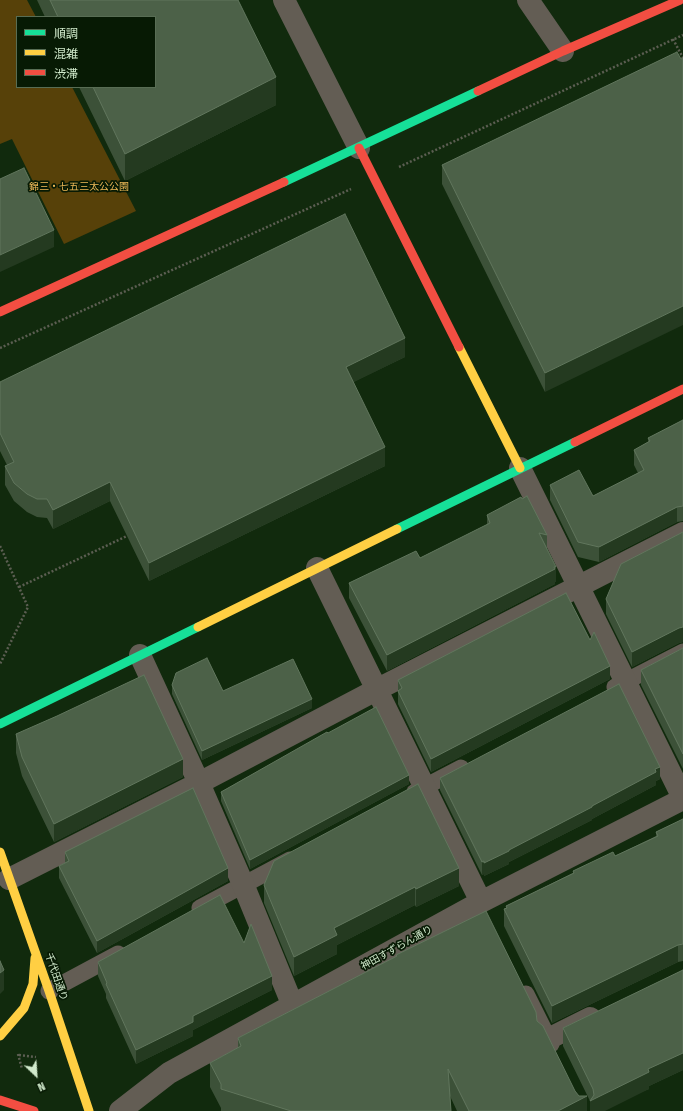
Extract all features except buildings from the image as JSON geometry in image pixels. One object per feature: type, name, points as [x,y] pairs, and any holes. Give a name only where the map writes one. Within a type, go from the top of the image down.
[{"type":"street","points":[[284,0],[520,468],[683,799]]},
{"type":"street","points":[[528,0],[563,51]]},
{"type":"street","points":[[0,312],[359,148],[563,51],[680,0]]},
{"type":"street","points":[[0,724],[683,389]]},
{"type":"street","points":[[9,879],[199,783],[376,690],[683,533]]},
{"type":"street","points":[[317,568],[484,908]]},
{"type":"street","points":[[140,656],[199,783],[243,884],[293,1006]]},
{"type":"street","name":"神田すずらん通り","points":[[120,1111],[169,1073],[293,1006],[484,908],[683,799]]},
{"type":"street","name":"千代田通り","points":[[0,852],[36,952],[89,1111]]},
{"type":"street","points":[[0,1036],[24,1008],[33,984],[36,952]]},
{"type":"street","points":[[548,1039],[605,1011]]},
{"type":"street","points":[[0,1100],[34,1111]]},
{"type":"lane","points":[[598,696],[683,652]]},
{"type":"lane","points":[[405,798],[473,762]]},
{"type":"lane","points":[[187,915],[306,851]]},
{"type":"lane","points":[[49,990],[132,946]]},
{"type":"lane","points":[[518,977],[558,1058]]},
{"type":"path","points":[[0,348],[374,178],[683,35]]},
{"type":"path","points":[[673,39],[683,58]]},
{"type":"path","points":[[19,587],[127,536]]},
{"type":"path","points":[[0,546],[28,607],[0,664]]},
{"type":"path","points":[[18,1055],[36,1057]]},
{"type":"green space","name":"錦三・七五三太公公園","points":[[0,0],[27,0],[35,16],[16,16],[16,88],[73,88],[136,211],[64,244],[12,139],[0,144]]},
{"type":"traffic: fast","points":[[284,182],[478,91]]},
{"type":"traffic: fast","points":[[397,529],[575,442]]},
{"type":"traffic: fast","points":[[0,724],[198,627]]},
{"type":"traffic: slow","points":[[459,347],[520,468]]},
{"type":"traffic: slow","points":[[198,627],[397,529]]},
{"type":"traffic: slow","points":[[0,852],[89,1111]]},
{"type":"traffic: slow","points":[[0,1036],[24,1008],[33,984],[35,958]]},
{"type":"traffic: jam","points":[[478,91],[563,51],[680,0]]},
{"type":"traffic: jam","points":[[359,148],[459,347]]},
{"type":"traffic: jam","points":[[0,312],[284,182]]},
{"type":"traffic: jam","points":[[575,442],[683,389]]},
{"type":"traffic: jam","points":[[0,1100],[34,1111]]}]
